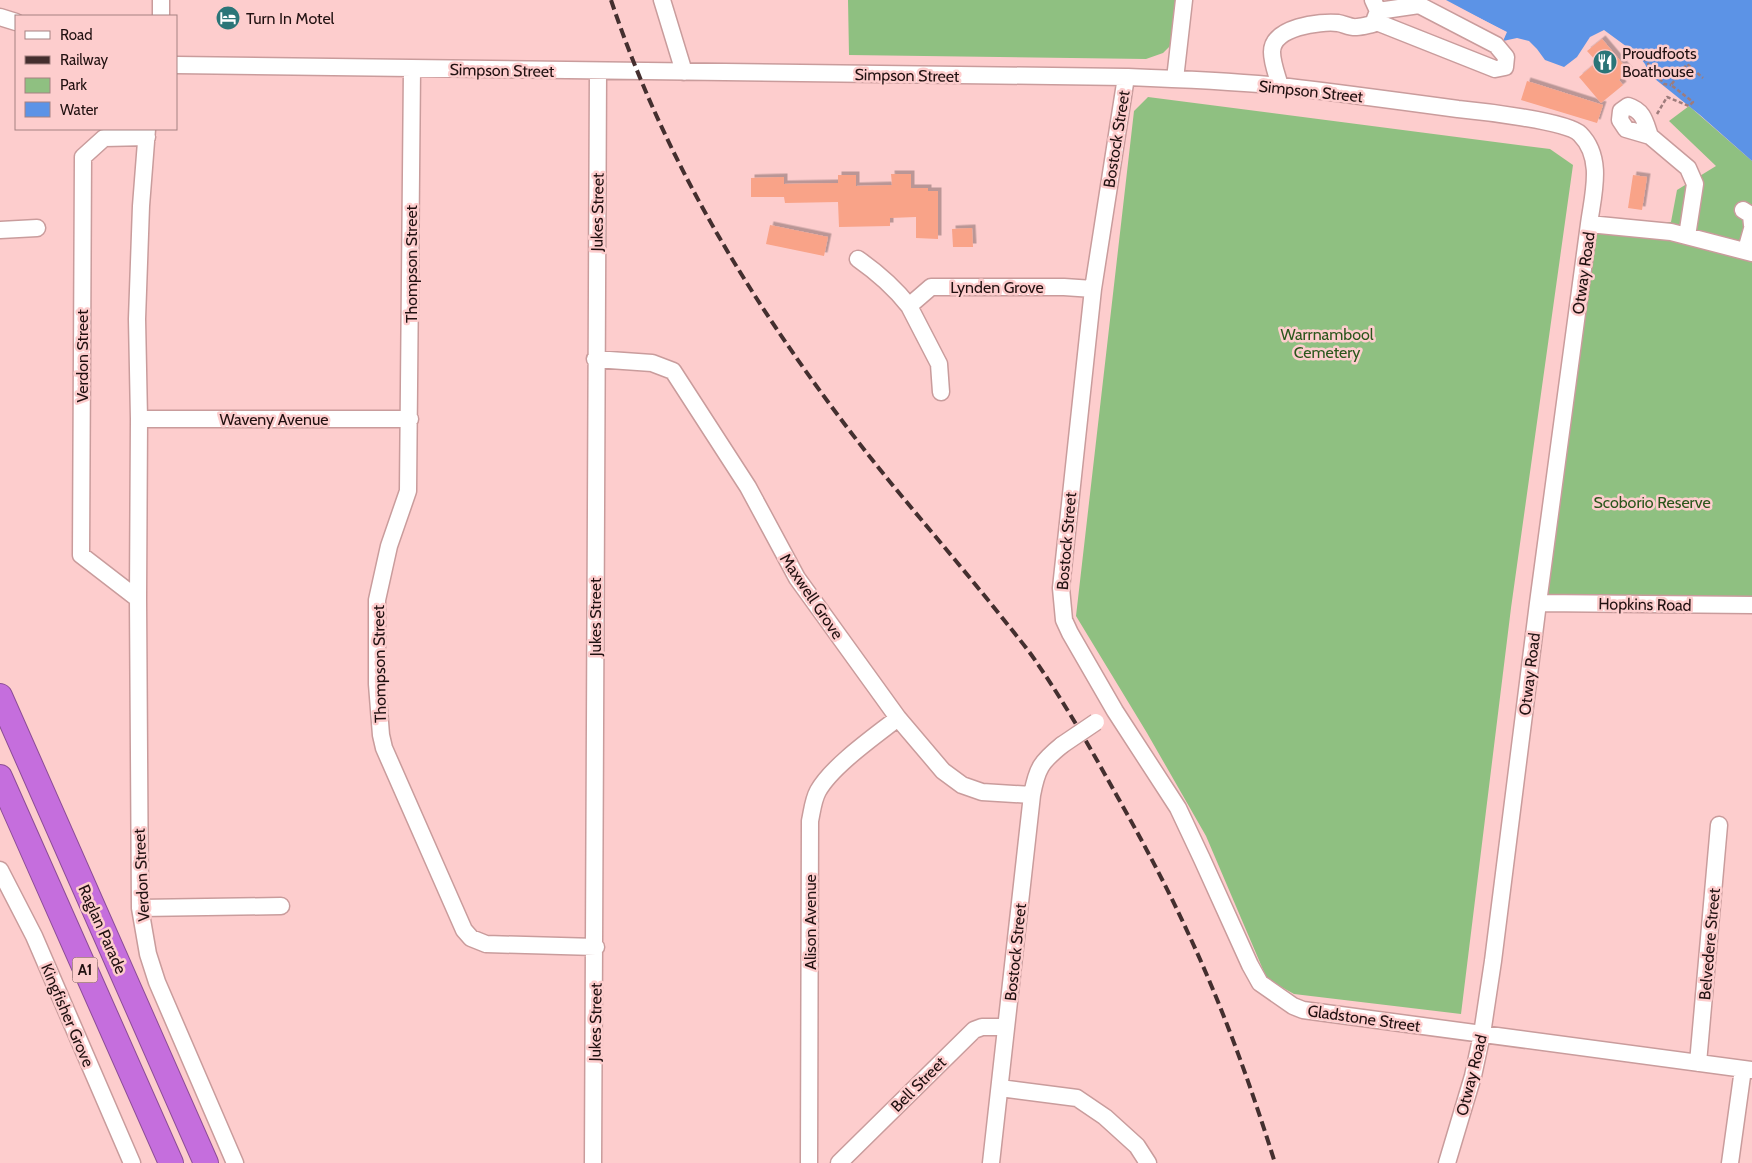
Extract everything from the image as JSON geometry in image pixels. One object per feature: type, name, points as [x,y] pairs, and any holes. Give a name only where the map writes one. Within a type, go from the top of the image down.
[{"type":"highway","name":"Raglan Parade","points":[[0,696],[206,1163]]},
{"type":"highway","name":"Raglan Parade","points":[[0,777],[171,1163]]},
{"type":"street","points":[[662,0],[684,72]]},
{"type":"street","points":[[1176,79],[1184,0]]},
{"type":"street","points":[[1419,5],[1496,45],[1506,57],[1505,67],[1495,69],[1375,11],[1419,5]]},
{"type":"street","points":[[1280,86],[1272,50],[1278,38],[1294,28],[1309,25],[1337,23],[1357,28],[1373,24],[1375,11]]},
{"type":"street","points":[[0,17],[15,22]]},
{"type":"street","name":"Simpson Street","points":[[178,65],[1126,77],[1280,86],[1504,115],[1561,126],[1578,132],[1590,146],[1595,163],[1594,182]]},
{"type":"street","name":"Thompson Street","points":[[412,69],[408,491],[389,546],[377,600],[377,684],[384,748],[464,930],[471,938],[486,944],[596,947]]},
{"type":"street","name":"Jukes Street","points":[[594,1163],[596,947],[595,359],[598,71]]},
{"type":"street","name":"Bostock Street","points":[[991,1163],[1032,795],[1036,776],[1045,759],[1062,745],[1114,711],[1064,620],[1061,588],[1093,290],[1126,77]]},
{"type":"street","name":"Verdon Street","points":[[138,599],[81,555],[83,157],[104,138],[147,133],[141,206],[137,319],[140,908],[148,954],[158,982],[234,1163]]},
{"type":"street","points":[[1650,136],[1688,168],[1695,184],[1687,236]]},
{"type":"street","name":"Otway Road","points":[[1447,1163],[1473,1076],[1482,1034],[1594,182]]},
{"type":"street","points":[[1743,210],[1751,216],[1752,224]]},
{"type":"street","points":[[1589,224],[1671,232],[1749,251],[1752,229]]},
{"type":"street","points":[[0,230],[37,228]]},
{"type":"street","points":[[858,259],[882,276],[897,290],[909,306],[939,364],[942,392]]},
{"type":"street","name":"Lynden Grove","points":[[909,306],[931,287],[1064,287],[1093,290]]},
{"type":"street","name":"Maxwell Grove","points":[[595,359],[652,363],[674,371],[748,487],[797,578],[898,718],[943,771],[962,785],[982,792],[1032,795]]},
{"type":"street","name":"Waveny Avenue","points":[[139,419],[410,419]]},
{"type":"street","name":"Hopkins Road","points":[[1538,603],[1752,605]]},
{"type":"street","name":"Gladstone Street","points":[[1114,711],[1178,808],[1260,984],[1293,1006],[1303,1010],[1748,1070]]},
{"type":"street","name":"Alison Avenue","points":[[809,1163],[810,822],[813,806],[818,792],[841,765],[898,718]]},
{"type":"street","name":"Belvedere Street","points":[[1698,1063],[1719,825]]},
{"type":"street","name":"Kingfisher Grove","points":[[0,870],[34,936],[132,1163]]},
{"type":"street","points":[[140,908],[281,906]]},
{"type":"street","name":"Bell Street","points":[[838,1163],[974,1030],[982,1027],[1006,1027]]},
{"type":"street","points":[[1730,1163],[1748,1070]]},
{"type":"street","points":[[1000,1088],[1077,1098],[1105,1117],[1137,1146],[1148,1163]]},
{"type":"path","points":[[1638,55],[1642,56],[1664,84],[1671,85],[1693,102],[1689,106],[1667,98],[1657,114]]},
{"type":"path","points":[[1671,85],[1687,64],[1703,78]]},
{"type":"green space","points":[[848,0],[1179,0],[1172,44],[1163,53],[1146,59],[849,55]]},
{"type":"green space","name":"Warrnambool Cemetery","points":[[1148,97],[1550,149],[1573,165],[1511,608],[1461,1014],[1294,994],[1267,979],[1206,836],[1147,733],[1076,616],[1134,111]]},
{"type":"green space","name":"Scoborio Reserve","points":[[1689,106],[1752,161],[1752,605],[1538,603],[1589,224],[1671,222],[1677,190],[1716,166],[1669,121]]},
{"type":"water","points":[[1446,0],[1752,0],[1752,161],[1700,115],[1650,75],[1638,55],[1604,30],[1590,37],[1577,57],[1564,67],[1545,60],[1529,41],[1517,38],[1503,41],[1506,32]]},
{"type":"pier","points":[[1444,0],[1507,32],[1503,41],[1501,40],[1503,33],[1453,7]]},
{"type":"building","points":[[1602,39],[1629,71],[1619,80],[1623,85],[1601,103],[1579,77],[1597,62],[1587,51]]},
{"type":"building","points":[[1527,81],[1603,105],[1597,123],[1521,100]]},
{"type":"building","points":[[891,174],[911,174],[911,188],[928,188],[928,191],[938,191],[938,239],[916,238],[916,217],[890,218],[890,226],[839,227],[838,202],[785,203],[784,197],[751,197],[751,178],[784,177],[784,184],[838,183],[838,175],[856,175],[856,186],[892,185]]},
{"type":"building","points":[[1633,175],[1647,177],[1642,210],[1628,208]]},
{"type":"building","points":[[770,225],[828,237],[824,256],[766,244]]},
{"type":"building","points":[[972,228],[973,247],[953,247],[952,229]]},
{"type":"railway","points":[[611,0],[659,122],[719,237],[753,292],[826,400],[1029,652],[1058,695],[1098,762],[1181,917],[1236,1047],[1275,1163]]},
{"type":"place","name":"Turn In Motel","points":[[228,18]]},
{"type":"place","name":"Proudfoots Boathouse","points":[[1605,62]]}]
